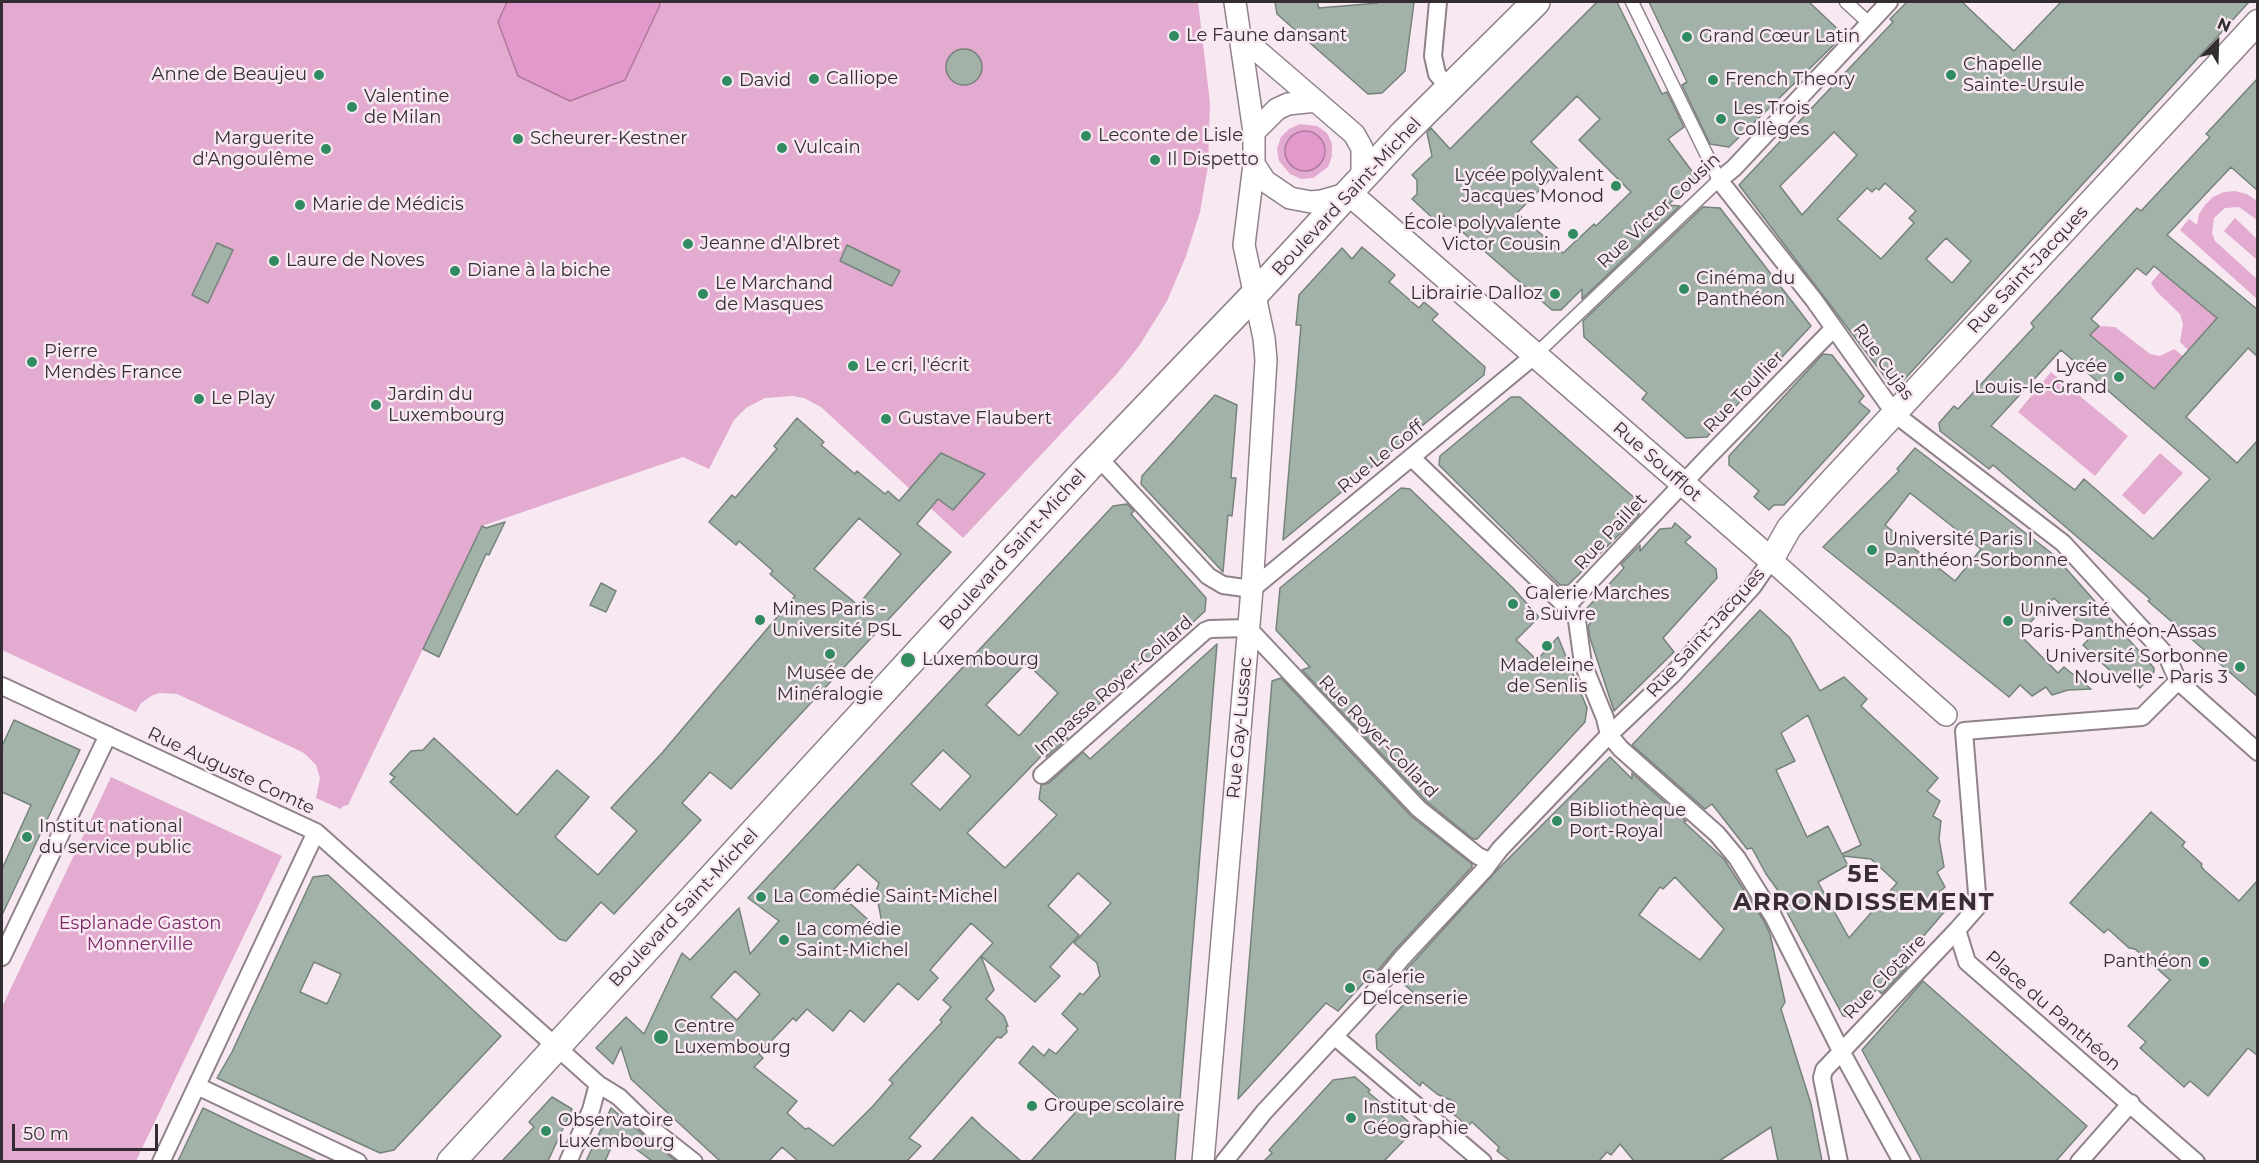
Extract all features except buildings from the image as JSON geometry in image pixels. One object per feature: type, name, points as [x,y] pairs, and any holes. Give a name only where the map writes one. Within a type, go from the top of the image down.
[{"type":"main road","name":"Boulevard Saint-Michel","points":[[451,1161],[1098,457],[1254,295],[1403,134],[1536,2]]},
{"type":"main road","name":"Rue Saint-Jacques","points":[[1771,560],[1789,528],[2258,22]]},
{"type":"main road","name":"Rue Soufflot","points":[[1355,186],[1535,355],[1771,560]]},
{"type":"street","points":[[1235,2],[1238,34],[1254,132],[1254,164],[1265,181],[1290,198],[1311,202],[1321,201],[1355,186],[1362,148],[1359,140],[1238,34]]},
{"type":"street","points":[[1438,2],[1433,56],[1437,74],[1450,89]]},
{"type":"street","name":"Rue Cujas","points":[[1632,2],[1719,180],[1834,328],[1895,414],[2063,543],[2167,656],[2178,681]]},
{"type":"street","points":[[1846,2],[1869,23]]},
{"type":"street","name":"Rue Victor Cousin","points":[[1535,355],[1734,168],[1889,2]]},
{"type":"street","points":[[1254,132],[1277,109],[1288,104],[1316,101]]},
{"type":"street","name":"Rue Gay-Lussac","points":[[1203,1161],[1252,589],[1266,360],[1244,245],[1254,164]]},
{"type":"street","name":"Rue Toullier","points":[[1683,485],[1834,328]]},
{"type":"street","name":"Rue Le Goff","points":[[1252,589],[1535,355]]},
{"type":"street","points":[[1098,457],[1208,576],[1223,585],[1252,589]]},
{"type":"street","points":[[1412,458],[1567,606],[1577,620],[1583,664],[1605,718],[1609,735],[1621,749],[1717,834],[1737,858],[1773,916],[1841,1051],[1902,1161]]},
{"type":"street","name":"Rue Paillet","points":[[1567,606],[1683,485]]},
{"type":"street","name":"Rue Soufflot","points":[[1771,560],[1964,731]]},
{"type":"street","name":"Rue Saint-Jacques","points":[[1224,1161],[1264,1112],[1485,869],[1489,861],[1609,735],[1672,675],[1753,586],[1771,560]]},
{"type":"street","name":"Impasse Royer-Collard","points":[[1042,775],[1205,631],[1248,628]]},
{"type":"street","name":"Rue Royer-Collard","points":[[1248,628],[1419,809],[1478,856],[1489,861]]},
{"type":"street","points":[[1957,930],[1978,906],[1964,731],[2142,717],[2178,681],[2258,752]]},
{"type":"street","name":"Rue Auguste Comte","points":[[2,686],[316,832],[598,1084],[619,1097],[652,1129],[694,1161]]},
{"type":"street","points":[[2,957],[108,735]]},
{"type":"street","points":[[161,1161],[316,832]]},
{"type":"street","name":"Rue Clotaire","points":[[1839,1161],[1822,1078],[1824,1070],[1957,930]]},
{"type":"street","name":"Place du Panthéon","points":[[1957,930],[1967,962],[2196,1161]]},
{"type":"street","points":[[1334,1036],[1483,1161]]},
{"type":"street","points":[[568,1161],[591,1110],[598,1084]]},
{"type":"street","points":[[197,1086],[358,1161]]},
{"type":"street","points":[[2079,1161],[2131,1103]]},
{"type":"green space","name":"Jardin du Luxembourg","points":[[2,2],[1198,2],[1210,103],[1208,166],[1200,212],[1186,256],[1167,301],[1139,346],[1115,376],[963,538],[821,407],[804,398],[793,396],[765,398],[746,408],[734,420],[709,469],[683,457],[482,526],[348,805],[341,809],[316,798],[320,778],[316,765],[304,753],[283,743],[177,694],[153,695],[141,703],[136,712],[2,650]]},
{"type":"green space","points":[[1300,124],[1317,126],[1327,133],[1332,144],[1332,156],[1328,167],[1313,178],[1301,179],[1290,174],[1279,161],[1277,149],[1281,137],[1289,129]],"holes":[[[1304,131],[1322,140],[1326,150],[1324,158],[1286,142],[1296,132]]]},
{"type":"green space","points":[[2235,191],[2247,194],[2257,201],[2257,220],[2239,207],[2225,208],[2214,218],[2212,233],[2215,241],[2257,279],[2257,299],[2180,230],[2189,219],[2197,225],[2199,214],[2213,197],[2224,192]]},
{"type":"green space","points":[[2235,218],[2257,239],[2256,259],[2224,231]]},
{"type":"green space","points":[[2161,271],[2217,318],[2188,350],[2180,342],[2183,324],[2180,314],[2151,283]]},
{"type":"green space","points":[[2099,326],[2115,327],[2150,354],[2160,356],[2174,349],[2183,356],[2154,389],[2091,335]]},
{"type":"green space","points":[[2051,372],[2128,436],[2095,476],[2018,412]]},
{"type":"green space","points":[[2160,453],[2183,473],[2144,515],[2122,495]]},
{"type":"green space","name":"Esplanade Gaston Monnerville","points":[[111,777],[282,856],[136,1161],[2,1161],[2,1007]]},
{"type":"shaded area","points":[[507,2],[659,2],[660,5],[625,80],[570,101],[518,76],[498,22]]},
{"type":"shaded area","points":[[1305,131],[1313,132],[1319,137],[1324,143],[1324,159],[1319,165],[1313,170],[1305,171],[1297,170],[1291,165],[1286,159],[1285,151],[1286,143],[1291,137],[1297,132]]},
{"type":"place","name":"Le Faune dansant","points":[[1174,36]]},
{"type":"place","name":"Grand Cœur Latin","points":[[1687,37]]},
{"type":"place","name":"Anne de Beaujeu","points":[[319,75]]},
{"type":"place","name":"Chapelle Sainte-Ursule","points":[[1951,75]]},
{"type":"place","name":"Calliope","points":[[814,79]]},
{"type":"place","name":"French Theory","points":[[1713,80]]},
{"type":"place","name":"David","points":[[727,81]]},
{"type":"place","name":"Valentine de Milan","points":[[352,107]]},
{"type":"place","name":"Les Trois Collèges","points":[[1721,119]]},
{"type":"place","name":"Leconte de Lisle","points":[[1086,136]]},
{"type":"place","name":"Scheurer-Kestner","points":[[518,139]]},
{"type":"place","name":"Vulcain","points":[[782,148]]},
{"type":"place","name":"Marguerite d'Angoulême","points":[[326,149]]},
{"type":"place","name":"Il Dispetto","points":[[1155,160]]},
{"type":"place","name":"Lycée polyvalent Jacques Monod","points":[[1616,186]]},
{"type":"place","name":"Marie de Médicis","points":[[300,205]]},
{"type":"place","name":"École polyvalente Victor Cousin","points":[[1573,234]]},
{"type":"place","name":"Jeanne d'Albret","points":[[688,244]]},
{"type":"place","name":"Laure de Noves","points":[[274,261]]},
{"type":"place","name":"Diane à la biche","points":[[455,271]]},
{"type":"place","name":"Cinéma du Panthéon","points":[[1684,289]]},
{"type":"place","name":"Le Marchand de Masques","points":[[703,294]]},
{"type":"place","name":"Librairie Dalloz","points":[[1555,294]]},
{"type":"place","name":"Pierre Mendès France","points":[[32,362]]},
{"type":"place","name":"Le cri, l'écrit","points":[[853,366]]},
{"type":"place","name":"Lycée Louis-le-Grand","points":[[2119,377]]},
{"type":"place","name":"Le Play","points":[[199,399]]},
{"type":"place","name":"Jardin du Luxembourg","points":[[376,405]]},
{"type":"place","name":"Gustave Flaubert","points":[[886,419]]},
{"type":"place","name":"Université Paris I Panthéon-Sorbonne","points":[[1872,550]]},
{"type":"place","name":"Galerie Marches à Suivre","points":[[1513,604]]},
{"type":"place","name":"Mines Paris - Université PSL","points":[[760,620]]},
{"type":"place","name":"Université Paris-Panthéon-Assas","points":[[2008,621]]},
{"type":"place","name":"Madeleine de Senlis","points":[[1547,646]]},
{"type":"place","name":"Musée de Minéralogie","points":[[830,654]]},
{"type":"place","name":"Luxembourg","points":[[908,660]]},
{"type":"place","name":"Université Sorbonne Nouvelle - Paris 3","points":[[2240,667]]},
{"type":"place","name":"Bibliothèque Port-Royal","points":[[1557,821]]},
{"type":"place","name":"Institut national du service public","points":[[27,837]]},
{"type":"place","name":"La Comédie Saint-Michel","points":[[761,897]]},
{"type":"place","name":"La comédie Saint-Michel","points":[[784,940]]},
{"type":"place","name":"Panthéon","points":[[2204,962]]},
{"type":"place","name":"Galerie Delcenserie","points":[[1350,988]]},
{"type":"place","name":"Centre Luxembourg","points":[[661,1037]]},
{"type":"place","name":"Groupe scolaire","points":[[1032,1106]]},
{"type":"place","name":"Institut de Géographie","points":[[1351,1118]]},
{"type":"place","name":"Observatoire Luxembourg","points":[[546,1131]]},
{"type":"district","name":"5E ARRONDISSEMENT","points":[[1864,889]]}]
